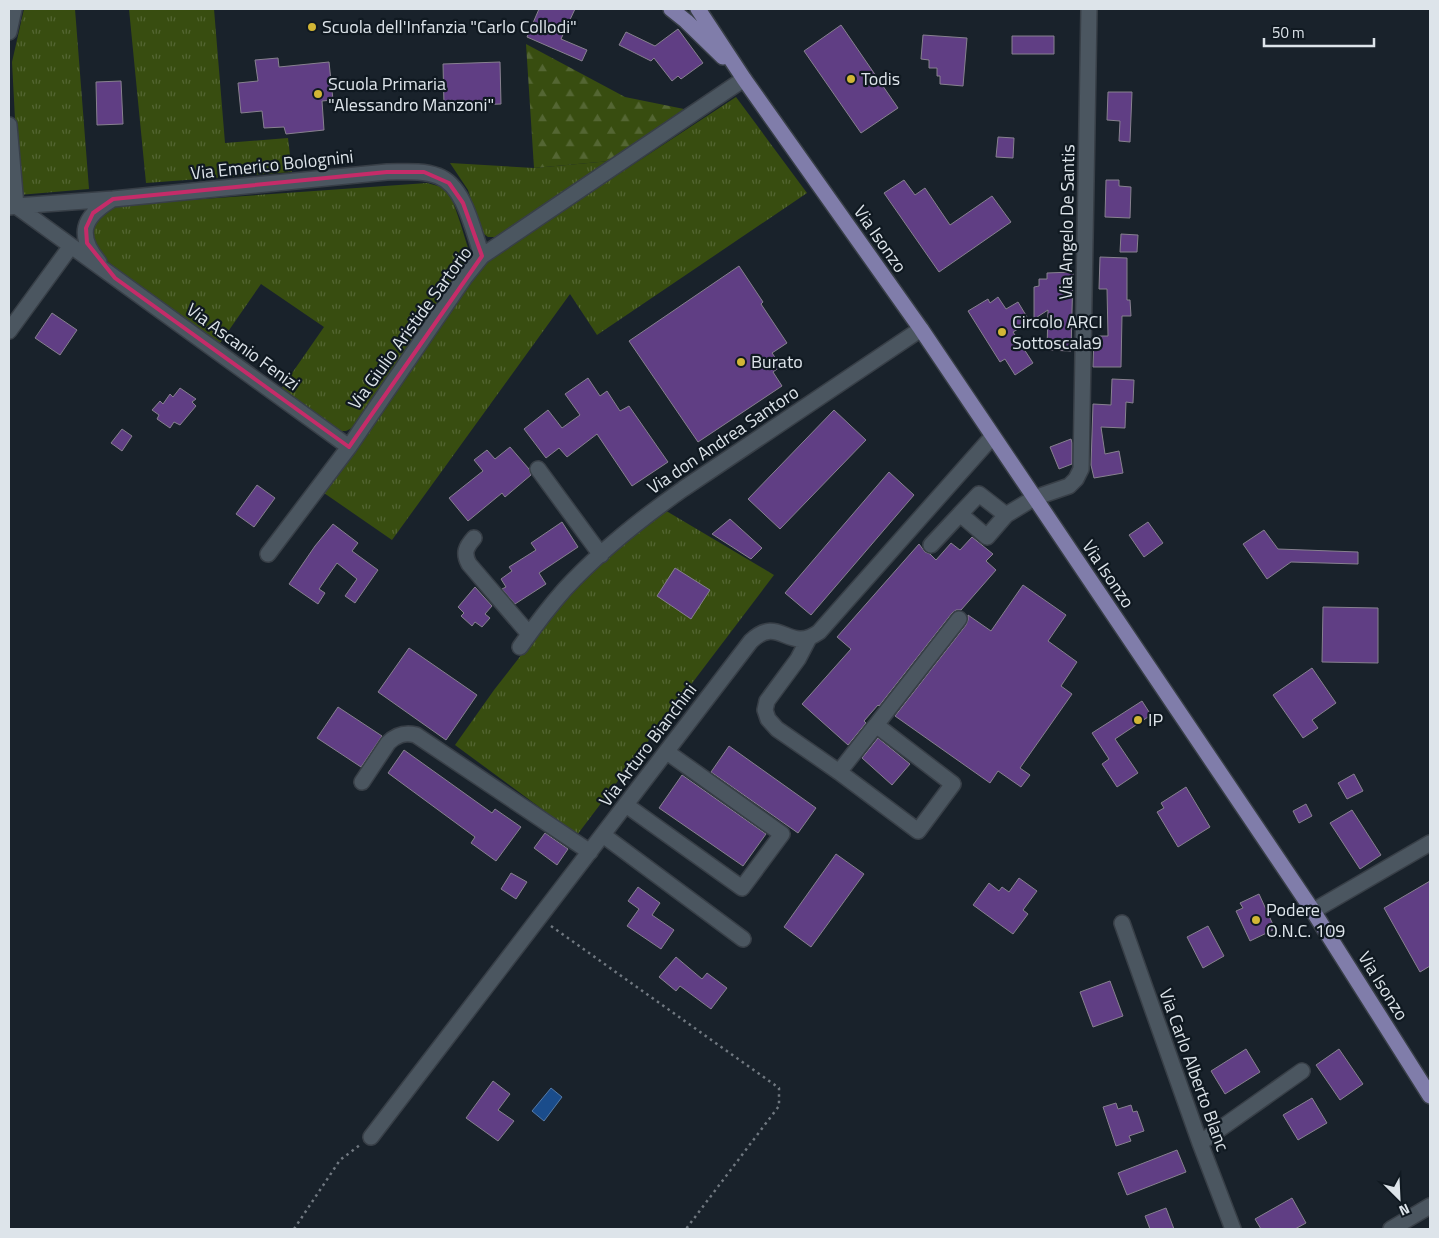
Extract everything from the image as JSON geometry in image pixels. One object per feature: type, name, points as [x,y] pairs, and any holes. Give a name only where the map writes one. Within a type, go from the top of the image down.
[{"type":"main road","points":[[671,9],[682,15],[744,79]]},
{"type":"main road","points":[[699,10],[744,79]]},
{"type":"main road","name":"Via Isonzo","points":[[744,79],[920,329],[1314,911],[1430,1096]]},
{"type":"street","points":[[9,32],[14,9]]},
{"type":"street","name":"Via Angelo De Santis","points":[[960,514],[987,537],[1006,516],[1034,498],[1068,486],[1076,479],[1081,469],[1089,9]]},
{"type":"street","name":"Via Giulio Aristide Sartorio","points":[[268,554],[349,447],[465,277],[482,256],[744,79]]},
{"type":"street","points":[[9,124],[12,207]]},
{"type":"street","name":"Via Emerico Bolognini","points":[[12,207],[112,200],[387,172],[424,172],[444,179],[455,190],[466,209],[482,256]]},
{"type":"street","name":"Via Ascanio Fenizi","points":[[112,200],[93,213],[87,222],[85,234],[90,252],[116,278]]},
{"type":"street","name":"Via Ascanio Fenizi","points":[[12,207],[116,278],[349,447]]},
{"type":"street","points":[[9,331],[70,246]]},
{"type":"street","name":"Via don Andrea Santoro","points":[[474,538],[466,548],[468,564],[525,640],[549,607],[566,588],[635,525],[667,500],[920,329]]},
{"type":"street","points":[[876,725],[953,784],[918,831],[839,772],[776,729],[765,710],[767,701],[798,659],[808,638],[825,626],[992,437]]},
{"type":"street","points":[[538,469],[601,555]]},
{"type":"street","points":[[931,545],[979,494],[1006,516]]},
{"type":"street","points":[[839,772],[959,619]]},
{"type":"street","name":"Via Arturo Bianchini","points":[[371,1137],[755,638],[764,632],[774,631],[797,640],[808,638]]},
{"type":"street","points":[[362,782],[392,739],[404,733],[416,735],[590,852]]},
{"type":"street","points":[[626,805],[742,888],[782,834],[667,752]]},
{"type":"street","points":[[603,835],[743,939]]},
{"type":"street","points":[[1314,911],[1430,843]]},
{"type":"street","name":"Via Carlo Alberto Blanc","points":[[1122,923],[1200,1143],[1233,1229]]},
{"type":"street","points":[[1200,1143],[1302,1072]]},
{"type":"street","points":[[1391,1229],[1430,1206]]},
{"type":"path","points":[[539,918],[779,1088],[779,1106],[686,1229]]},
{"type":"path","points":[[294,1229],[340,1160],[371,1137]]},
{"type":"highlighted area","points":[[387,172],[424,172],[449,183],[463,203],[482,256],[349,447],[115,278],[87,243],[86,228],[93,213],[113,199]]},
{"type":"green space","points":[[24,9],[75,9],[89,189],[19,195],[12,62]]},
{"type":"green space","points":[[129,9],[214,9],[225,143],[288,138],[292,172],[146,183]]},
{"type":"green space","points":[[526,44],[625,97],[684,109],[610,161],[534,168]]},
{"type":"green space","points":[[736,97],[807,193],[597,335],[570,294],[392,540],[324,493],[467,282],[489,259]]},
{"type":"green space","points":[[610,161],[496,237],[488,237],[481,232],[468,190],[450,163],[534,168]]},
{"type":"green space","points":[[427,183],[442,187],[451,196],[468,248],[465,265],[354,427],[346,431],[337,431],[281,389],[324,327],[261,284],[218,346],[103,260],[92,235],[95,224],[103,213],[117,205]]},
{"type":"green space","points":[[663,509],[774,575],[577,835],[455,745],[494,690],[565,599],[645,521]]},
{"type":"water","points":[[551,1088],[562,1097],[544,1121],[532,1111]]},
{"type":"building","points":[[539,9],[575,9],[561,39],[587,50],[582,61],[527,37]]},
{"type":"building","name":"Todis","points":[[841,25],[898,108],[861,133],[804,51]]},
{"type":"building","points":[[678,29],[703,63],[681,79],[678,76],[672,81],[654,58],[651,61],[619,45],[626,32],[655,46]]},
{"type":"building","points":[[923,35],[967,38],[963,86],[940,84],[937,68],[929,68],[929,60],[921,59]]},
{"type":"building","points":[[1012,36],[1054,36],[1054,54],[1012,54]]},
{"type":"building","points":[[278,58],[279,67],[329,62],[333,100],[322,101],[324,130],[286,134],[284,127],[264,128],[262,111],[241,113],[238,83],[258,81],[255,60]]},
{"type":"building","points":[[500,62],[501,104],[444,106],[443,64]]},
{"type":"building","points":[[121,81],[123,124],[97,125],[96,82]]},
{"type":"building","points":[[1108,92],[1132,92],[1130,142],[1119,141],[1120,121],[1107,120]]},
{"type":"building","points":[[998,137],[1014,138],[1013,158],[996,157]]},
{"type":"building","points":[[904,180],[915,195],[925,188],[950,225],[992,196],[1011,222],[939,272],[884,193]]},
{"type":"building","points":[[1106,180],[1119,180],[1119,186],[1131,187],[1130,218],[1105,217]]},
{"type":"building","points":[[1121,234],[1138,235],[1137,252],[1120,252]]},
{"type":"building","points":[[1100,257],[1127,258],[1127,300],[1130,300],[1131,316],[1122,316],[1121,367],[1093,367],[1094,336],[1108,336],[1107,289],[1099,289]]},
{"type":"building","points":[[739,266],[787,343],[772,353],[781,366],[773,372],[782,386],[698,442],[629,341]]},
{"type":"building","points":[[1073,272],[1071,351],[1047,350],[1048,310],[1034,319],[1034,287],[1039,286],[1039,279],[1047,279],[1047,273]]},
{"type":"building","points":[[998,297],[1006,309],[1018,302],[1030,322],[1013,332],[1033,363],[1015,375],[1005,359],[1000,362],[968,311],[988,299],[990,303]]},
{"type":"building","points":[[52,313],[77,330],[60,355],[35,338]]},
{"type":"building","points":[[588,378],[600,396],[607,391],[620,411],[629,406],[668,462],[632,486],[597,434],[567,457],[559,448],[546,458],[524,429],[548,410],[562,428],[580,415],[565,394]]},
{"type":"building","points":[[1112,379],[1134,380],[1133,403],[1126,402],[1125,428],[1101,427],[1105,454],[1119,451],[1123,473],[1094,478],[1091,465],[1093,404],[1111,405]]},
{"type":"building","points":[[180,388],[196,399],[192,402],[196,406],[180,425],[174,422],[170,428],[157,419],[159,415],[152,410],[160,401],[163,404],[170,394],[173,397]]},
{"type":"building","points":[[834,410],[866,440],[780,529],[748,499]]},
{"type":"building","points":[[122,429],[132,436],[122,451],[111,443]]},
{"type":"building","points":[[1071,439],[1072,464],[1059,469],[1050,447]]},
{"type":"building","points":[[510,447],[529,469],[531,475],[505,497],[502,493],[468,521],[449,498],[483,471],[474,460],[487,450],[495,459]]},
{"type":"building","points":[[889,472],[914,495],[811,615],[785,593]]},
{"type":"building","points":[[257,485],[275,498],[254,527],[236,514]]},
{"type":"building","points":[[730,519],[762,548],[751,559],[712,534]]},
{"type":"building","points":[[562,522],[578,547],[539,573],[546,584],[515,604],[502,589],[506,587],[501,579],[512,571],[509,567],[536,550],[531,543]]},
{"type":"building","points":[[1148,522],[1163,543],[1144,557],[1129,535]]},
{"type":"building","points":[[333,524],[358,543],[352,551],[378,570],[355,603],[345,596],[357,579],[337,563],[319,589],[325,593],[318,604],[289,584],[315,546]]},
{"type":"building","points":[[1264,530],[1278,549],[1358,552],[1358,564],[1291,562],[1267,579],[1243,544]]},
{"type":"building","points":[[972,537],[993,554],[986,561],[996,570],[961,610],[956,610],[952,613],[879,706],[864,721],[866,723],[848,745],[802,704],[851,649],[837,637],[919,544],[925,552],[936,560],[951,543],[960,550]]},
{"type":"building","points":[[675,568],[710,590],[691,619],[657,596]]},
{"type":"building","points":[[1023,585],[1066,615],[1048,641],[1077,662],[1061,686],[1072,694],[1020,768],[1030,775],[1021,787],[998,771],[990,783],[895,716],[966,625],[968,615],[991,631]]},
{"type":"building","points":[[475,587],[492,606],[485,614],[490,618],[482,627],[475,622],[472,626],[461,616],[464,613],[458,607]]},
{"type":"building","points":[[1323,607],[1378,608],[1378,663],[1322,662]]},
{"type":"building","points":[[409,648],[477,695],[446,740],[378,692]]},
{"type":"building","points":[[1312,668],[1336,703],[1312,720],[1318,728],[1303,738],[1273,695]]},
{"type":"building","points":[[1142,701],[1151,715],[1115,739],[1138,773],[1117,787],[1102,764],[1109,759],[1092,733]]},
{"type":"building","points":[[338,707],[382,736],[361,767],[317,738]]},
{"type":"building","points":[[878,738],[910,764],[892,785],[862,758]]},
{"type":"building","points":[[729,746],[816,808],[798,833],[711,772]]},
{"type":"building","points":[[404,750],[492,813],[495,809],[521,827],[496,861],[471,843],[475,837],[388,773]]},
{"type":"building","points":[[1354,774],[1363,791],[1347,799],[1338,783]]},
{"type":"building","points":[[682,775],[766,834],[743,866],[659,808]]},
{"type":"building","points":[[1186,787],[1210,827],[1178,847],[1157,812],[1164,808],[1161,803]]},
{"type":"building","points":[[1306,804],[1312,816],[1299,823],[1293,811]]},
{"type":"building","points":[[1352,810],[1381,855],[1360,869],[1330,823]]},
{"type":"building","points":[[545,833],[568,849],[557,865],[534,848]]},
{"type":"building","points":[[836,854],[864,874],[811,947],[784,927]]},
{"type":"building","points":[[511,873],[527,882],[516,899],[501,889]]},
{"type":"building","points":[[1019,878],[1037,891],[1023,910],[1028,914],[1013,934],[973,905],[989,883],[999,891],[1002,887],[1009,892]]},
{"type":"building","points":[[1430,881],[1430,966],[1420,972],[1384,908]]},
{"type":"building","points":[[638,887],[660,903],[652,915],[674,930],[661,949],[627,926],[639,909],[628,901]]},
{"type":"building","name":"Podere O.N.C. 109","points":[[1259,894],[1275,929],[1250,941],[1236,911],[1243,908],[1240,903]]},
{"type":"building","points":[[1208,926],[1224,956],[1203,968],[1187,937]]},
{"type":"building","points":[[676,957],[702,979],[707,973],[727,988],[711,1009],[680,986],[676,991],[659,977]]},
{"type":"building","points":[[1110,981],[1123,1016],[1093,1027],[1080,992]]},
{"type":"building","points":[[1246,1049],[1260,1072],[1225,1094],[1211,1071]]},
{"type":"building","points":[[1339,1049],[1363,1084],[1340,1100],[1316,1065]]},
{"type":"building","points":[[493,1081],[510,1094],[498,1110],[514,1121],[498,1141],[466,1118]]},
{"type":"building","points":[[1312,1098],[1327,1123],[1298,1140],[1283,1115]]},
{"type":"building","points":[[1116,1103],[1118,1109],[1131,1105],[1133,1112],[1137,1111],[1144,1131],[1129,1136],[1131,1141],[1116,1146],[1103,1107]]},
{"type":"building","points":[[1177,1150],[1186,1172],[1127,1195],[1118,1173]]},
{"type":"building","points":[[1292,1198],[1306,1223],[1295,1229],[1261,1229],[1255,1219]]},
{"type":"building","points":[[1166,1208],[1174,1229],[1150,1229],[1145,1216]]},
{"type":"place","name":"Scuola dell'Infanzia \"Carlo Collodi\"","points":[[312,27]]},
{"type":"place","name":"Todis","points":[[851,79]]},
{"type":"place","name":"Scuola Primaria \"Alessandro Manzoni\"","points":[[318,94]]},
{"type":"place","name":"Circolo ARCI Sottoscala9","points":[[1002,332]]},
{"type":"place","name":"Burato","points":[[741,362]]},
{"type":"place","name":"IP","points":[[1138,720]]},
{"type":"place","name":"Podere O.N.C. 109","points":[[1256,920]]}]
